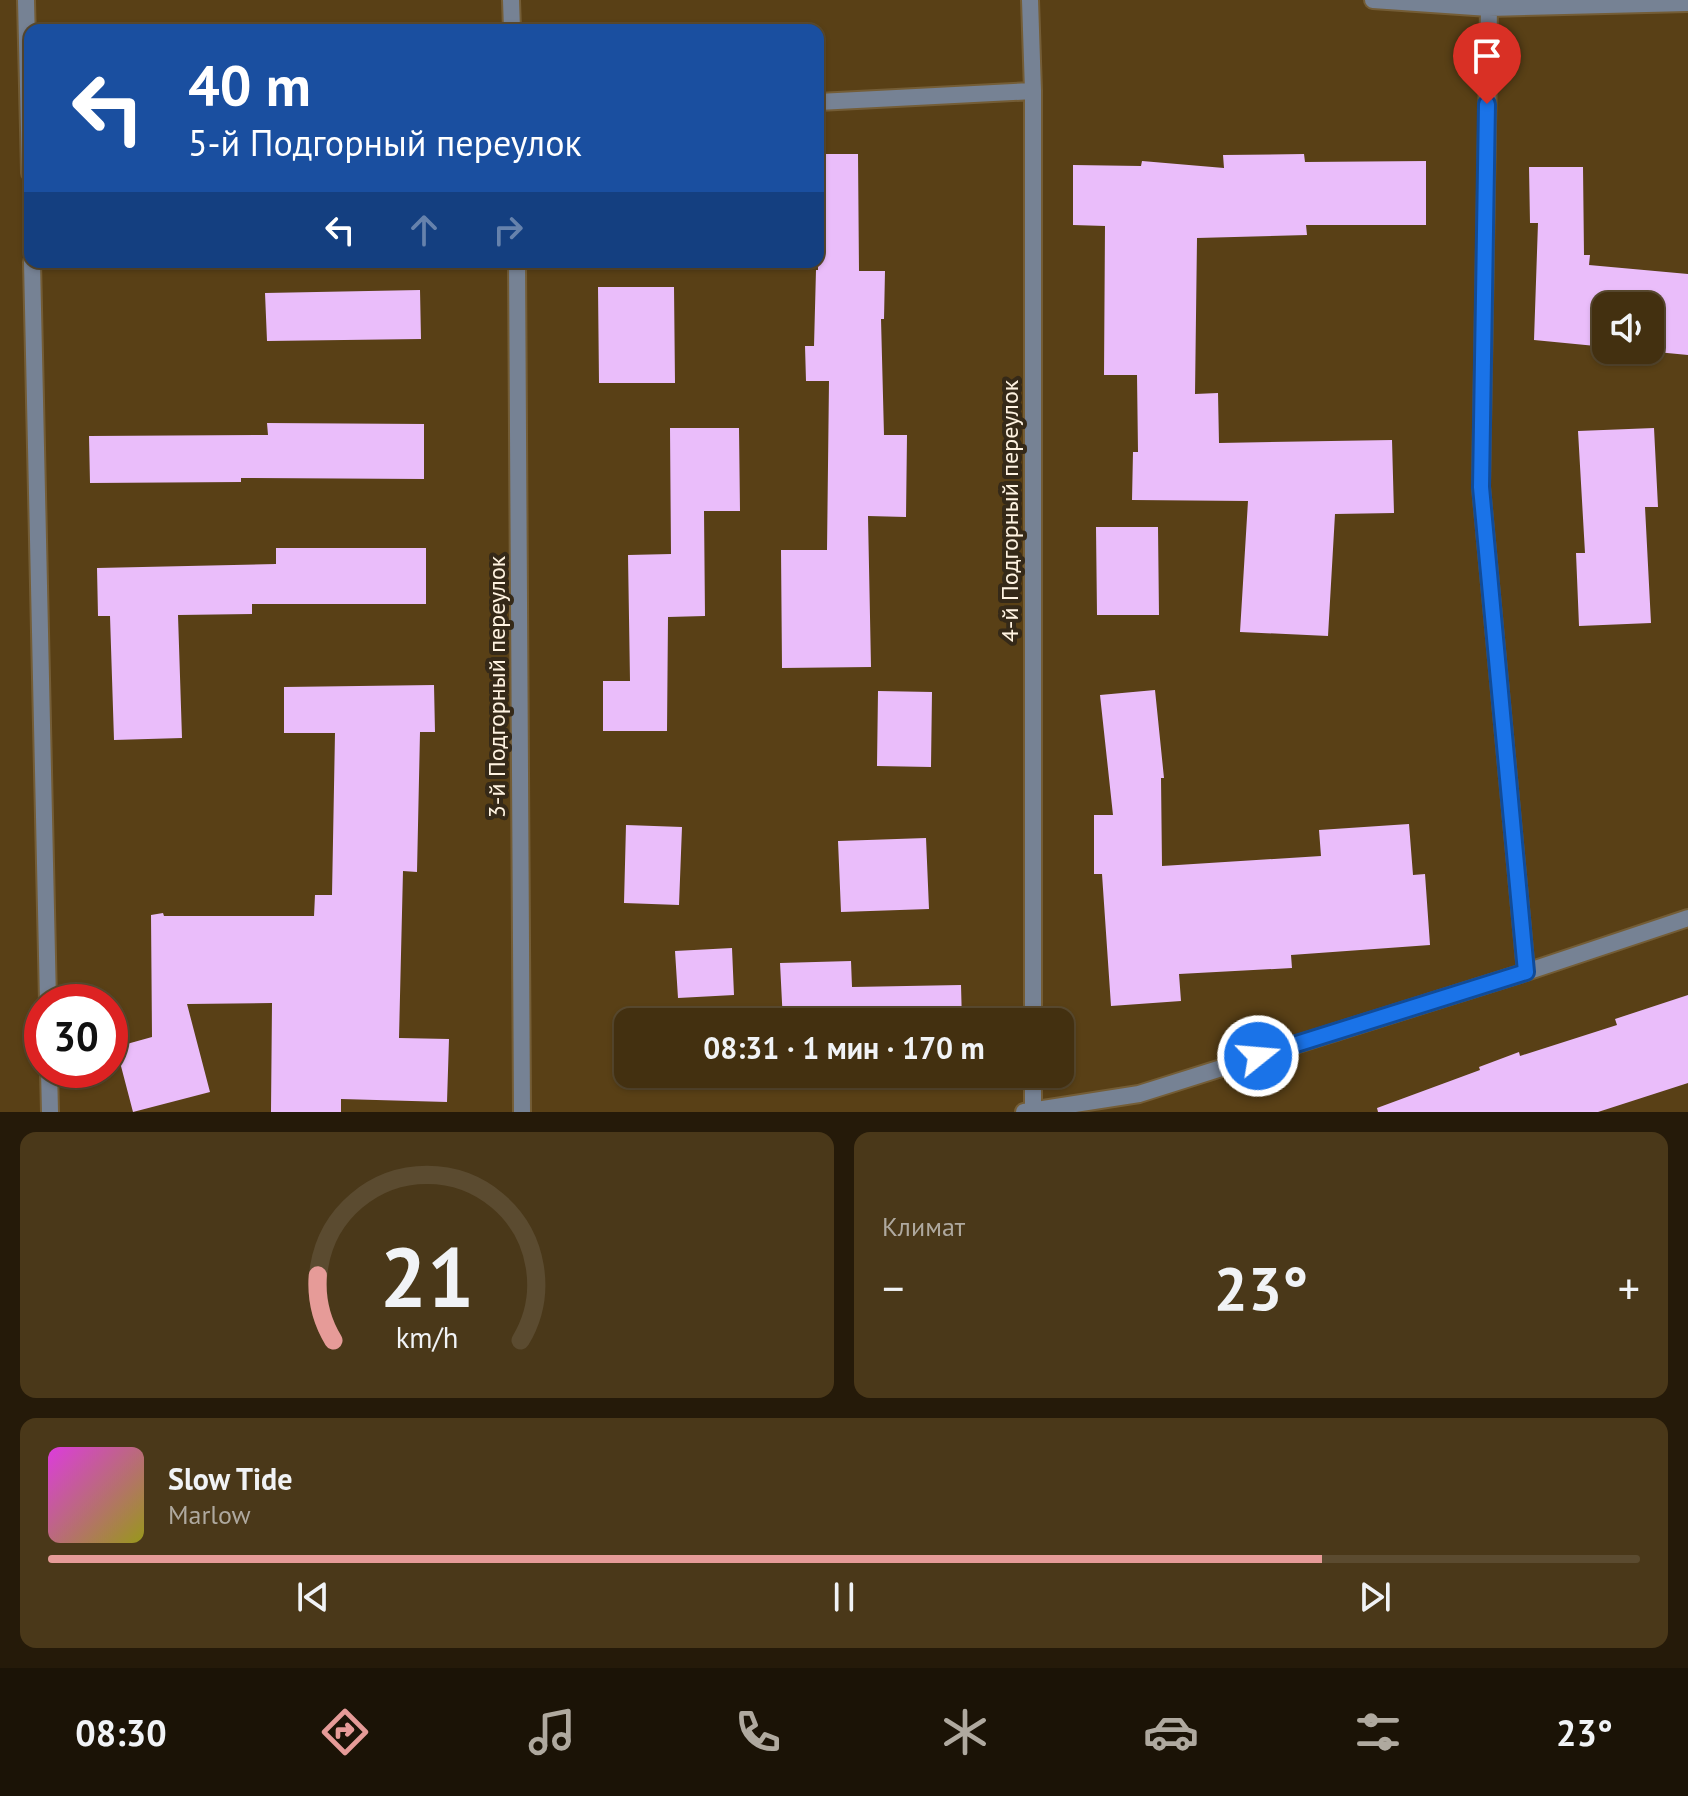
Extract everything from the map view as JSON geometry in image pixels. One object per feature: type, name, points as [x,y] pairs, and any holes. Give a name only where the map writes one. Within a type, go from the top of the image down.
[{"type":"street","points":[[26,0],[27,24]]},
{"type":"street","points":[[511,0],[512,24]]},
{"type":"street","name":"4-й Подгорный переулок","points":[[1030,0],[1033,91],[1033,1008]]},
{"type":"street","points":[[1373,0],[1489,8],[1688,3]]},
{"type":"street","points":[[1489,8],[1481,487],[1526,972]]},
{"type":"street","points":[[824,102],[1033,91]]},
{"type":"street","points":[[32,268],[48,984]]},
{"type":"street","name":"3-й Подгорный переулок","points":[[517,268],[522,1112]]},
{"type":"street","points":[[1031,1088],[1028,1111],[1139,1094],[1688,918]]},
{"type":"street","points":[[49,1088],[50,1112]]},
{"type":"building","points":[[824,154],[858,154],[859,271],[885,271],[884,319],[881,319],[884,435],[907,435],[906,517],[868,516],[871,667],[782,668],[781,550],[827,550],[829,381],[806,381],[805,346],[814,346],[818,270],[824,268]]},
{"type":"building","points":[[1304,154],[1305,162],[1426,161],[1426,225],[1306,225],[1307,235],[1197,238],[1195,394],[1218,393],[1219,443],[1392,440],[1394,513],[1335,514],[1328,636],[1240,632],[1248,501],[1132,500],[1133,452],[1138,452],[1137,375],[1104,375],[1105,226],[1073,225],[1073,165],[1141,166],[1142,161],[1224,168],[1223,155]]},
{"type":"building","points":[[1529,167],[1583,167],[1584,255],[1590,255],[1589,265],[1688,274],[1688,355],[1664,353],[1664,292],[1592,292],[1592,346],[1534,340],[1538,223],[1530,223]]},
{"type":"building","points":[[598,287],[674,287],[675,383],[599,383]]},
{"type":"building","points":[[420,290],[421,339],[267,341],[265,293]]},
{"type":"building","points":[[267,423],[424,424],[424,479],[241,478],[241,482],[90,483],[89,436],[268,435]]},
{"type":"building","points":[[670,428],[739,428],[740,511],[704,511],[705,616],[668,617],[667,731],[603,731],[603,681],[630,681],[628,555],[671,554]]},
{"type":"building","points":[[1654,428],[1658,507],[1645,507],[1651,623],[1579,626],[1576,553],[1585,553],[1578,431]]},
{"type":"building","points":[[1096,527],[1158,527],[1159,615],[1097,615]]},
{"type":"building","points":[[276,548],[426,548],[426,604],[252,604],[252,614],[178,615],[182,738],[114,740],[110,616],[98,616],[97,568],[276,564]]},
{"type":"building","points":[[434,685],[435,732],[420,732],[417,872],[403,871],[399,1038],[449,1039],[447,1102],[341,1099],[341,1112],[271,1112],[272,1003],[187,1004],[210,1092],[133,1112],[127,1088],[128,1044],[152,1037],[151,915],[314,916],[315,895],[332,895],[335,733],[284,733],[284,687]]},
{"type":"building","points":[[1155,690],[1164,778],[1161,778],[1162,866],[1321,856],[1319,830],[1409,824],[1413,875],[1425,874],[1430,945],[1291,955],[1292,968],[1179,974],[1181,1001],[1111,1006],[1102,874],[1094,874],[1094,815],[1113,815],[1100,695]]},
{"type":"building","points":[[878,691],[932,692],[931,767],[877,766]]},
{"type":"building","points":[[626,825],[682,827],[679,905],[624,903]]},
{"type":"building","points":[[926,838],[929,909],[841,912],[838,841]]},
{"type":"building","points":[[732,948],[734,995],[678,998],[675,951]]},
{"type":"building","points":[[851,961],[852,987],[961,985],[962,1008],[782,1008],[780,963]]},
{"type":"building","points":[[1688,995],[1688,1083],[1598,1112],[1378,1112],[1377,1108],[1480,1070],[1479,1067],[1519,1052],[1520,1056],[1617,1025],[1615,1019]]},
{"type":"route","points":[[1258,1056],[1526,972],[1481,487],[1487,104]]}]
